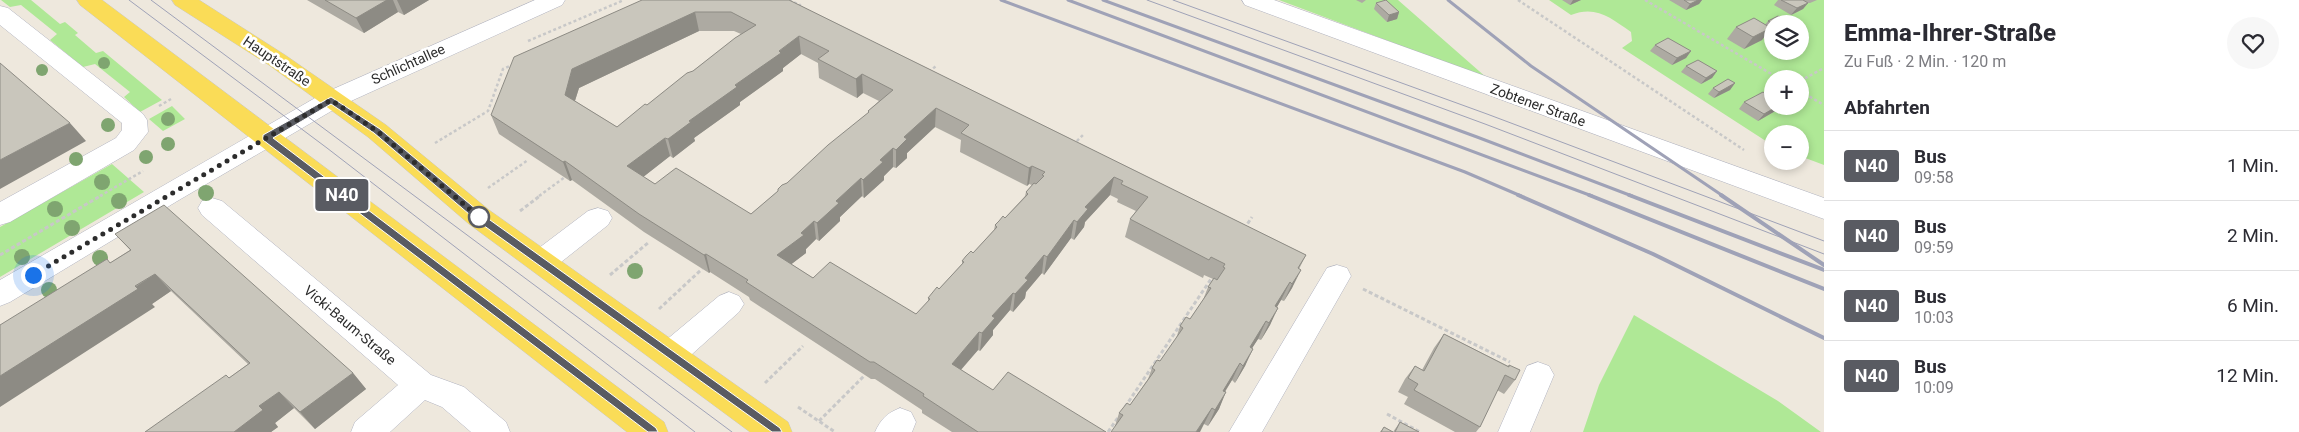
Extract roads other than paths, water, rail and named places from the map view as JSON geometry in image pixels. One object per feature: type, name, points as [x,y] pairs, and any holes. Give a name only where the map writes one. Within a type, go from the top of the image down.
[{"type":"main road","points":[[88,0],[652,432]]},
{"type":"main road","name":"Hauptstraße","points":[[183,0],[277,60],[377,131],[480,218],[776,432]]},
{"type":"street","name":"Schlichtallee","points":[[0,294],[331,100],[554,0]]},
{"type":"street","name":"Zobtener Straße","points":[[1252,0],[1824,209]]},
{"type":"street","points":[[0,12],[134,120],[135,132],[125,144],[0,215]]},
{"type":"street","name":"Vicki-Baum-Straße","points":[[212,208],[420,385],[453,398],[494,432]]},
{"type":"street","points":[[541,262],[598,218]]},
{"type":"street","points":[[1246,432],[1338,276]]},
{"type":"street","points":[[670,355],[728,304]]},
{"type":"street","points":[[1514,432],[1538,375]]},
{"type":"street","points":[[367,432],[420,385]]},
{"type":"tram line","points":[[129,0],[327,148],[695,432]]},
{"type":"tram line","points":[[151,0],[732,432]]},
{"type":"tram line","points":[[1147,0],[1485,124],[1824,254]]},
{"type":"tram line","points":[[1173,0],[1487,114],[1824,241]]},
{"type":"railway","points":[[1001,0],[1465,172],[1521,196]]},
{"type":"railway","points":[[1068,0],[1592,196]]},
{"type":"railway","points":[[1103,0],[1632,196]]},
{"type":"railway","points":[[1448,0],[1531,66],[1723,196]]},
{"type":"railway","points":[[1518,195],[1653,254],[1824,338]]},
{"type":"railway","points":[[1589,195],[1824,289]]},
{"type":"railway","points":[[1629,195],[1824,270]]},
{"type":"railway","points":[[1721,195],[1824,265]]}]
